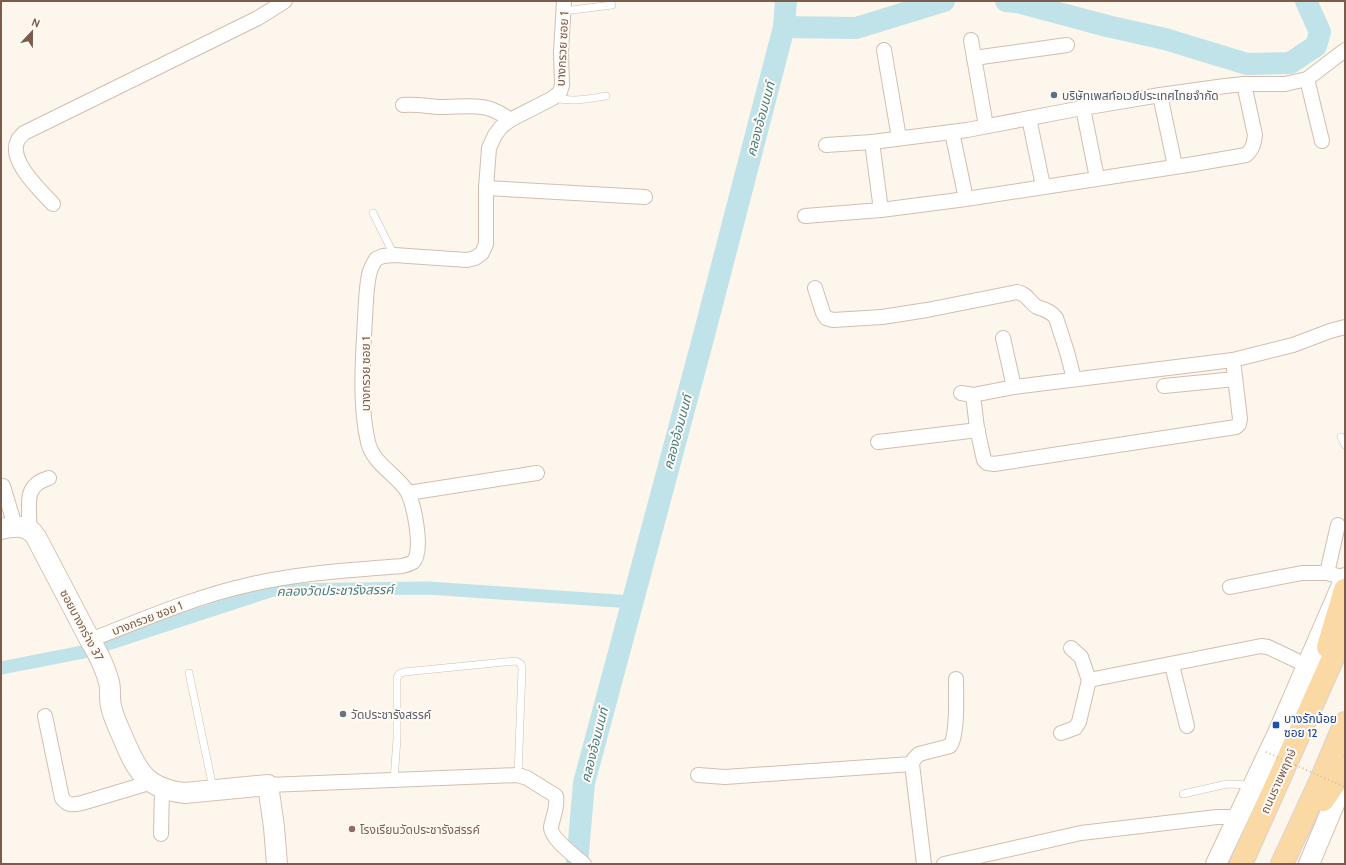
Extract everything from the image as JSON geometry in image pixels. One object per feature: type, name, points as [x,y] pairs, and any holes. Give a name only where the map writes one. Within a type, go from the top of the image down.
[{"type":"main road","points":[[1307,717],[1345,590]]},
{"type":"main road","name":"ถนนราชพฤกษ์","points":[[1241,864],[1345,632]]},
{"type":"main road","points":[[1286,856],[1345,723]]},
{"type":"main road","points":[[1286,856],[1345,768]]},
{"type":"street","points":[[53,204],[32,181],[18,160],[16,151],[17,141],[24,133],[258,18],[285,1]]},
{"type":"street","name":"บางกรวย ซอย 1","points":[[93,645],[186,603],[248,585],[314,573],[409,564],[413,562],[418,550],[413,508],[408,493],[400,482],[372,453],[368,442],[362,401],[363,348],[369,274],[376,259],[383,256],[394,255],[467,260],[475,258],[482,253],[486,244],[486,188],[489,148],[495,135],[501,127],[510,120],[553,98],[560,92],[562,85],[561,52],[564,6]]},
{"type":"street","points":[[971,40],[986,126]]},
{"type":"street","points":[[974,58],[1067,45]]},
{"type":"street","points":[[884,50],[899,138]]},
{"type":"street","points":[[826,145],[872,142],[952,132],[1160,95],[1244,84],[1285,84],[1307,79],[1345,50]]},
{"type":"street","points":[[1307,79],[1322,141]]},
{"type":"street","points":[[805,216],[881,210],[966,199],[1246,155],[1254,143],[1255,135],[1244,84]]},
{"type":"street","points":[[1160,95],[1175,166]]},
{"type":"street","points":[[403,106],[417,104],[436,106],[477,106],[496,110],[510,120]]},
{"type":"street","points":[[1083,108],[1097,178]]},
{"type":"street","points":[[1028,118],[1043,186]]},
{"type":"street","points":[[952,132],[966,199]]},
{"type":"street","points":[[872,142],[881,210]]},
{"type":"street","points":[[486,188],[645,197]]},
{"type":"street","points":[[815,288],[823,313],[826,318],[833,320],[882,317],[927,310],[1017,292],[1025,294],[1032,302],[1053,314],[1056,318],[1068,352],[1074,379]]},
{"type":"street","points":[[1233,360],[1240,419],[1239,424],[1236,427],[994,464],[987,463],[984,460],[978,430],[967,394],[1074,379],[1233,360],[1293,345],[1345,327]]},
{"type":"street","points":[[1003,338],[1014,387]]},
{"type":"street","points":[[1164,386],[1235,379]]},
{"type":"street","points":[[878,442],[978,430]]},
{"type":"street","points":[[408,493],[537,473]]},
{"type":"street","points":[[15,528],[30,492],[35,485],[49,478]]},
{"type":"street","points":[[3,486],[15,528]]},
{"type":"street","points":[[1216,864],[1308,666],[1339,576],[1338,525]]},
{"type":"street","name":"ซอยบางกร่าง 37","points":[[15,528],[36,537],[93,645],[109,683],[111,705],[133,762],[143,775],[157,785]]},
{"type":"street","points":[[1230,587],[1289,574],[1302,573],[1339,576]]},
{"type":"street","points":[[1090,680],[1172,665],[1261,646],[1268,647],[1308,666]]},
{"type":"street","points":[[1061,733],[1075,728],[1079,722],[1090,680],[1081,657],[1072,648]]},
{"type":"street","points":[[1172,665],[1186,726]]},
{"type":"street","points":[[924,864],[912,764],[914,758],[919,754],[950,746],[953,742],[956,679]]},
{"type":"street","points":[[45,716],[62,798],[67,804],[72,805],[82,803],[157,785],[174,791],[185,792],[268,785],[518,775],[527,778],[556,796],[557,802],[551,828],[552,833],[584,864]]},
{"type":"street","points":[[698,775],[725,777],[912,764]]},
{"type":"street","points":[[157,785],[161,834]]},
{"type":"street","points":[[268,785],[274,827],[277,864]]},
{"type":"street","points":[[1309,864],[1343,788]]},
{"type":"street","points":[[944,864],[1081,833],[1217,817],[1238,817]]},
{"type":"lane","points":[[564,6],[612,5]]},
{"type":"lane","points":[[553,98],[576,101],[606,96]]},
{"type":"lane","points":[[373,213],[394,255]]},
{"type":"lane","points":[[1341,437],[1345,445]]},
{"type":"lane","points":[[394,780],[397,739],[397,678],[399,674],[404,672],[516,661],[521,664],[522,669],[518,775]]},
{"type":"lane","points":[[189,673],[214,790]]},
{"type":"lane","points":[[1183,794],[1227,784],[1253,786]]},
{"type":"path","points":[[1266,752],[1343,788]]},
{"type":"waterway","name":"คลองอ้อมนนท์","points":[[577,864],[584,783],[704,335],[784,27],[786,1]]},
{"type":"waterway","points":[[784,27],[856,28],[944,1]]},
{"type":"waterway","points":[[1006,1],[1017,2],[1107,26],[1165,39],[1247,64],[1290,63],[1316,46],[1320,32],[1306,1]]},
{"type":"waterway","name":"คลองวัดประชารังสรรค์","points":[[1,668],[83,652],[273,590],[428,588],[632,602]]},
{"type":"place","name":"บริษัทเพสท์อเวย์ประเทศไทยจำกัด","points":[[1054,95]]},
{"type":"place","name":"วัดประชารังสรรค์","points":[[343,714]]},
{"type":"place","name":"บางรักน้อย ซอย 12","points":[[1276,725]]},
{"type":"place","name":"โรงเรียนวัดประชารังสรรค์","points":[[352,829]]}]
